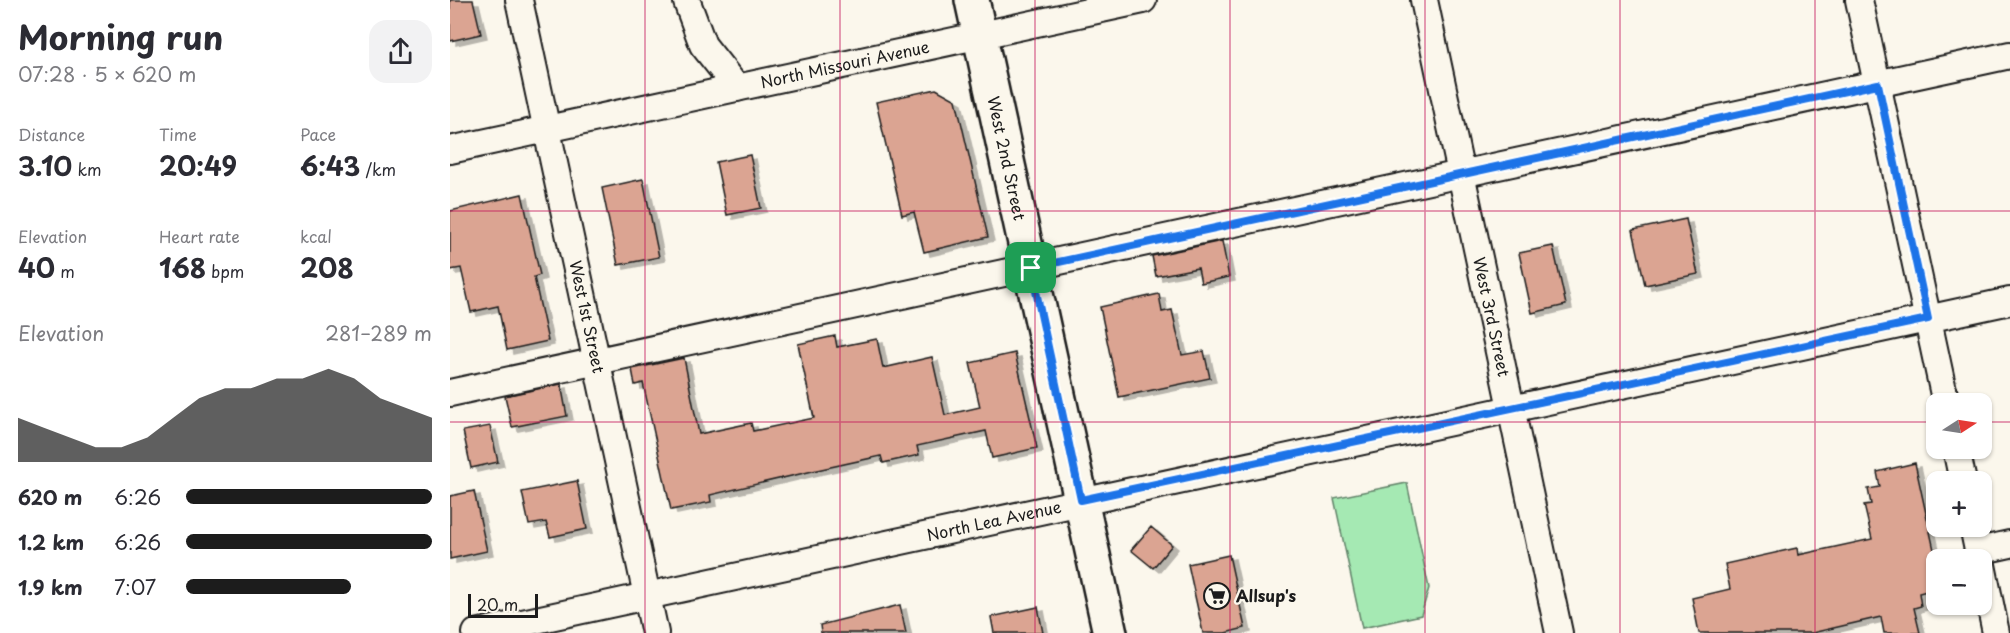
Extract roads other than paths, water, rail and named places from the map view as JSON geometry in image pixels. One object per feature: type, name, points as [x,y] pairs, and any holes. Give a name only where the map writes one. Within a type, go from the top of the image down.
[{"type":"main road","name":"West 2nd Street","points":[[972,0],[1110,633]]},
{"type":"street","name":"West 1st Street","points":[[519,0],[655,633]]},
{"type":"street","name":"North Missouri Avenue","points":[[450,150],[1143,0]]},
{"type":"street","name":"West 3rd Street","points":[[1424,0],[1558,633]]},
{"type":"street","points":[[1859,0],[1944,393]]},
{"type":"street","points":[[687,2],[703,45],[737,88]]},
{"type":"street","points":[[450,393],[2010,55]]},
{"type":"street","name":"North Lea Avenue","points":[[476,633],[1510,407],[2010,301]]},
{"type":"street","points":[[1983,549],[2010,544]]},
{"type":"street","points":[[1992,615],[1996,633]]},
{"type":"place","name":"Allsup's","points":[[1217,596]]}]
